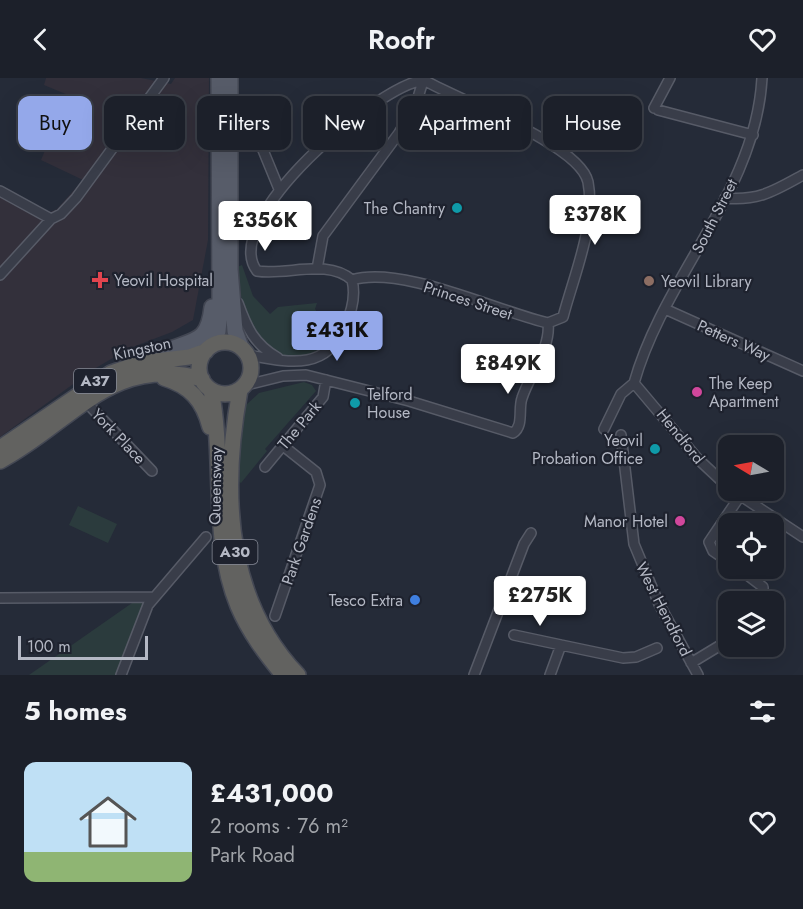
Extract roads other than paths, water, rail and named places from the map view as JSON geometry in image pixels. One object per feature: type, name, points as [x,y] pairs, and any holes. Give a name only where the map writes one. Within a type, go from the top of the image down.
[{"type":"highway","points":[[223,342],[244,351],[252,370],[243,387],[228,394],[206,384],[199,367],[208,348],[223,342]]},
{"type":"highway","name":"Kingston","points":[[0,448],[33,428],[94,382],[111,373],[147,368],[189,357],[208,348]]},
{"type":"highway","points":[[147,368],[179,384],[197,397],[207,414],[219,456]]},
{"type":"highway","name":"Kingston","points":[[0,461],[33,441],[86,402],[147,368],[206,384]]},
{"type":"highway","name":"Queensway","points":[[206,384],[219,456],[221,528],[227,570],[247,625],[282,675]]},
{"type":"highway","name":"Queensway","points":[[243,387],[232,465],[234,545],[253,610],[273,644],[298,675]]},
{"type":"main road","points":[[208,348],[220,318],[219,78]]},
{"type":"main road","points":[[230,78],[231,287],[235,331],[244,351]]},
{"type":"main road","points":[[147,368],[166,350],[193,342],[204,334],[211,319],[219,260]]},
{"type":"street","points":[[0,275],[51,219],[61,214],[93,176],[164,78]]},
{"type":"street","points":[[670,78],[656,109],[753,135]]},
{"type":"street","name":"South Street","points":[[604,429],[621,394],[634,382],[665,309],[725,198],[758,119],[762,78]]},
{"type":"street","points":[[318,269],[323,236],[399,133],[415,107],[424,79]]},
{"type":"street","points":[[243,387],[295,375],[326,380],[408,401],[513,433],[519,426],[521,400],[550,336],[548,323],[563,317],[587,226],[587,181],[579,164],[573,158],[507,119],[424,79],[393,93],[333,135],[279,189],[269,202],[251,251],[251,263],[256,271],[318,269],[343,272],[352,280],[354,291],[350,315],[340,338],[332,348],[308,360],[282,360],[244,351]]},
{"type":"street","points":[[263,150],[279,189]]},
{"type":"street","points":[[725,198],[748,200],[759,197],[803,175]]},
{"type":"street","points":[[0,191],[51,219]]},
{"type":"street","name":"Princes Street","points":[[352,280],[364,276],[409,282],[458,293],[514,315],[548,323]]},
{"type":"street","points":[[231,287],[251,336],[261,348],[282,360]]},
{"type":"street","name":"Petters Way","points":[[665,309],[803,371]]},
{"type":"street","name":"The Park","points":[[265,467],[323,397],[326,380]]},
{"type":"street","name":"Hendford","points":[[634,382],[698,459],[718,478]]},
{"type":"street","name":"York Place","points":[[86,402],[152,471]]},
{"type":"street","name":"West Hendford","points":[[621,435],[636,558],[698,675]]},
{"type":"street","name":"Park Gardens","points":[[275,616],[320,485],[316,472],[282,445]]},
{"type":"street","name":"Hendford","points":[[747,501],[803,537]]},
{"type":"street","points":[[718,523],[709,542],[713,551],[718,554]]},
{"type":"street","points":[[474,675],[524,544],[531,533]]},
{"type":"street","points":[[121,675],[154,597],[206,537]]},
{"type":"street","points":[[752,579],[763,587],[763,591]]},
{"type":"street","points":[[0,598],[154,597]]},
{"type":"street","points":[[514,635],[623,658],[636,657],[657,648]]},
{"type":"street","points":[[550,675],[561,645]]},
{"type":"street","points":[[692,663],[718,647]]},
{"type":"place","name":"The Chantry","points":[[457,208]]},
{"type":"place","name":"Yeovil Hospital","points":[[100,280]]},
{"type":"place","name":"Yeovil Library","points":[[649,281]]},
{"type":"place","name":"The Keep Apartment","points":[[697,392]]},
{"type":"place","name":"Telford House","points":[[355,403]]},
{"type":"place","name":"Yeovil Probation Office","points":[[655,449]]},
{"type":"place","name":"Manor Hotel","points":[[680,521]]},
{"type":"place","name":"Tesco Extra","points":[[415,600]]}]
